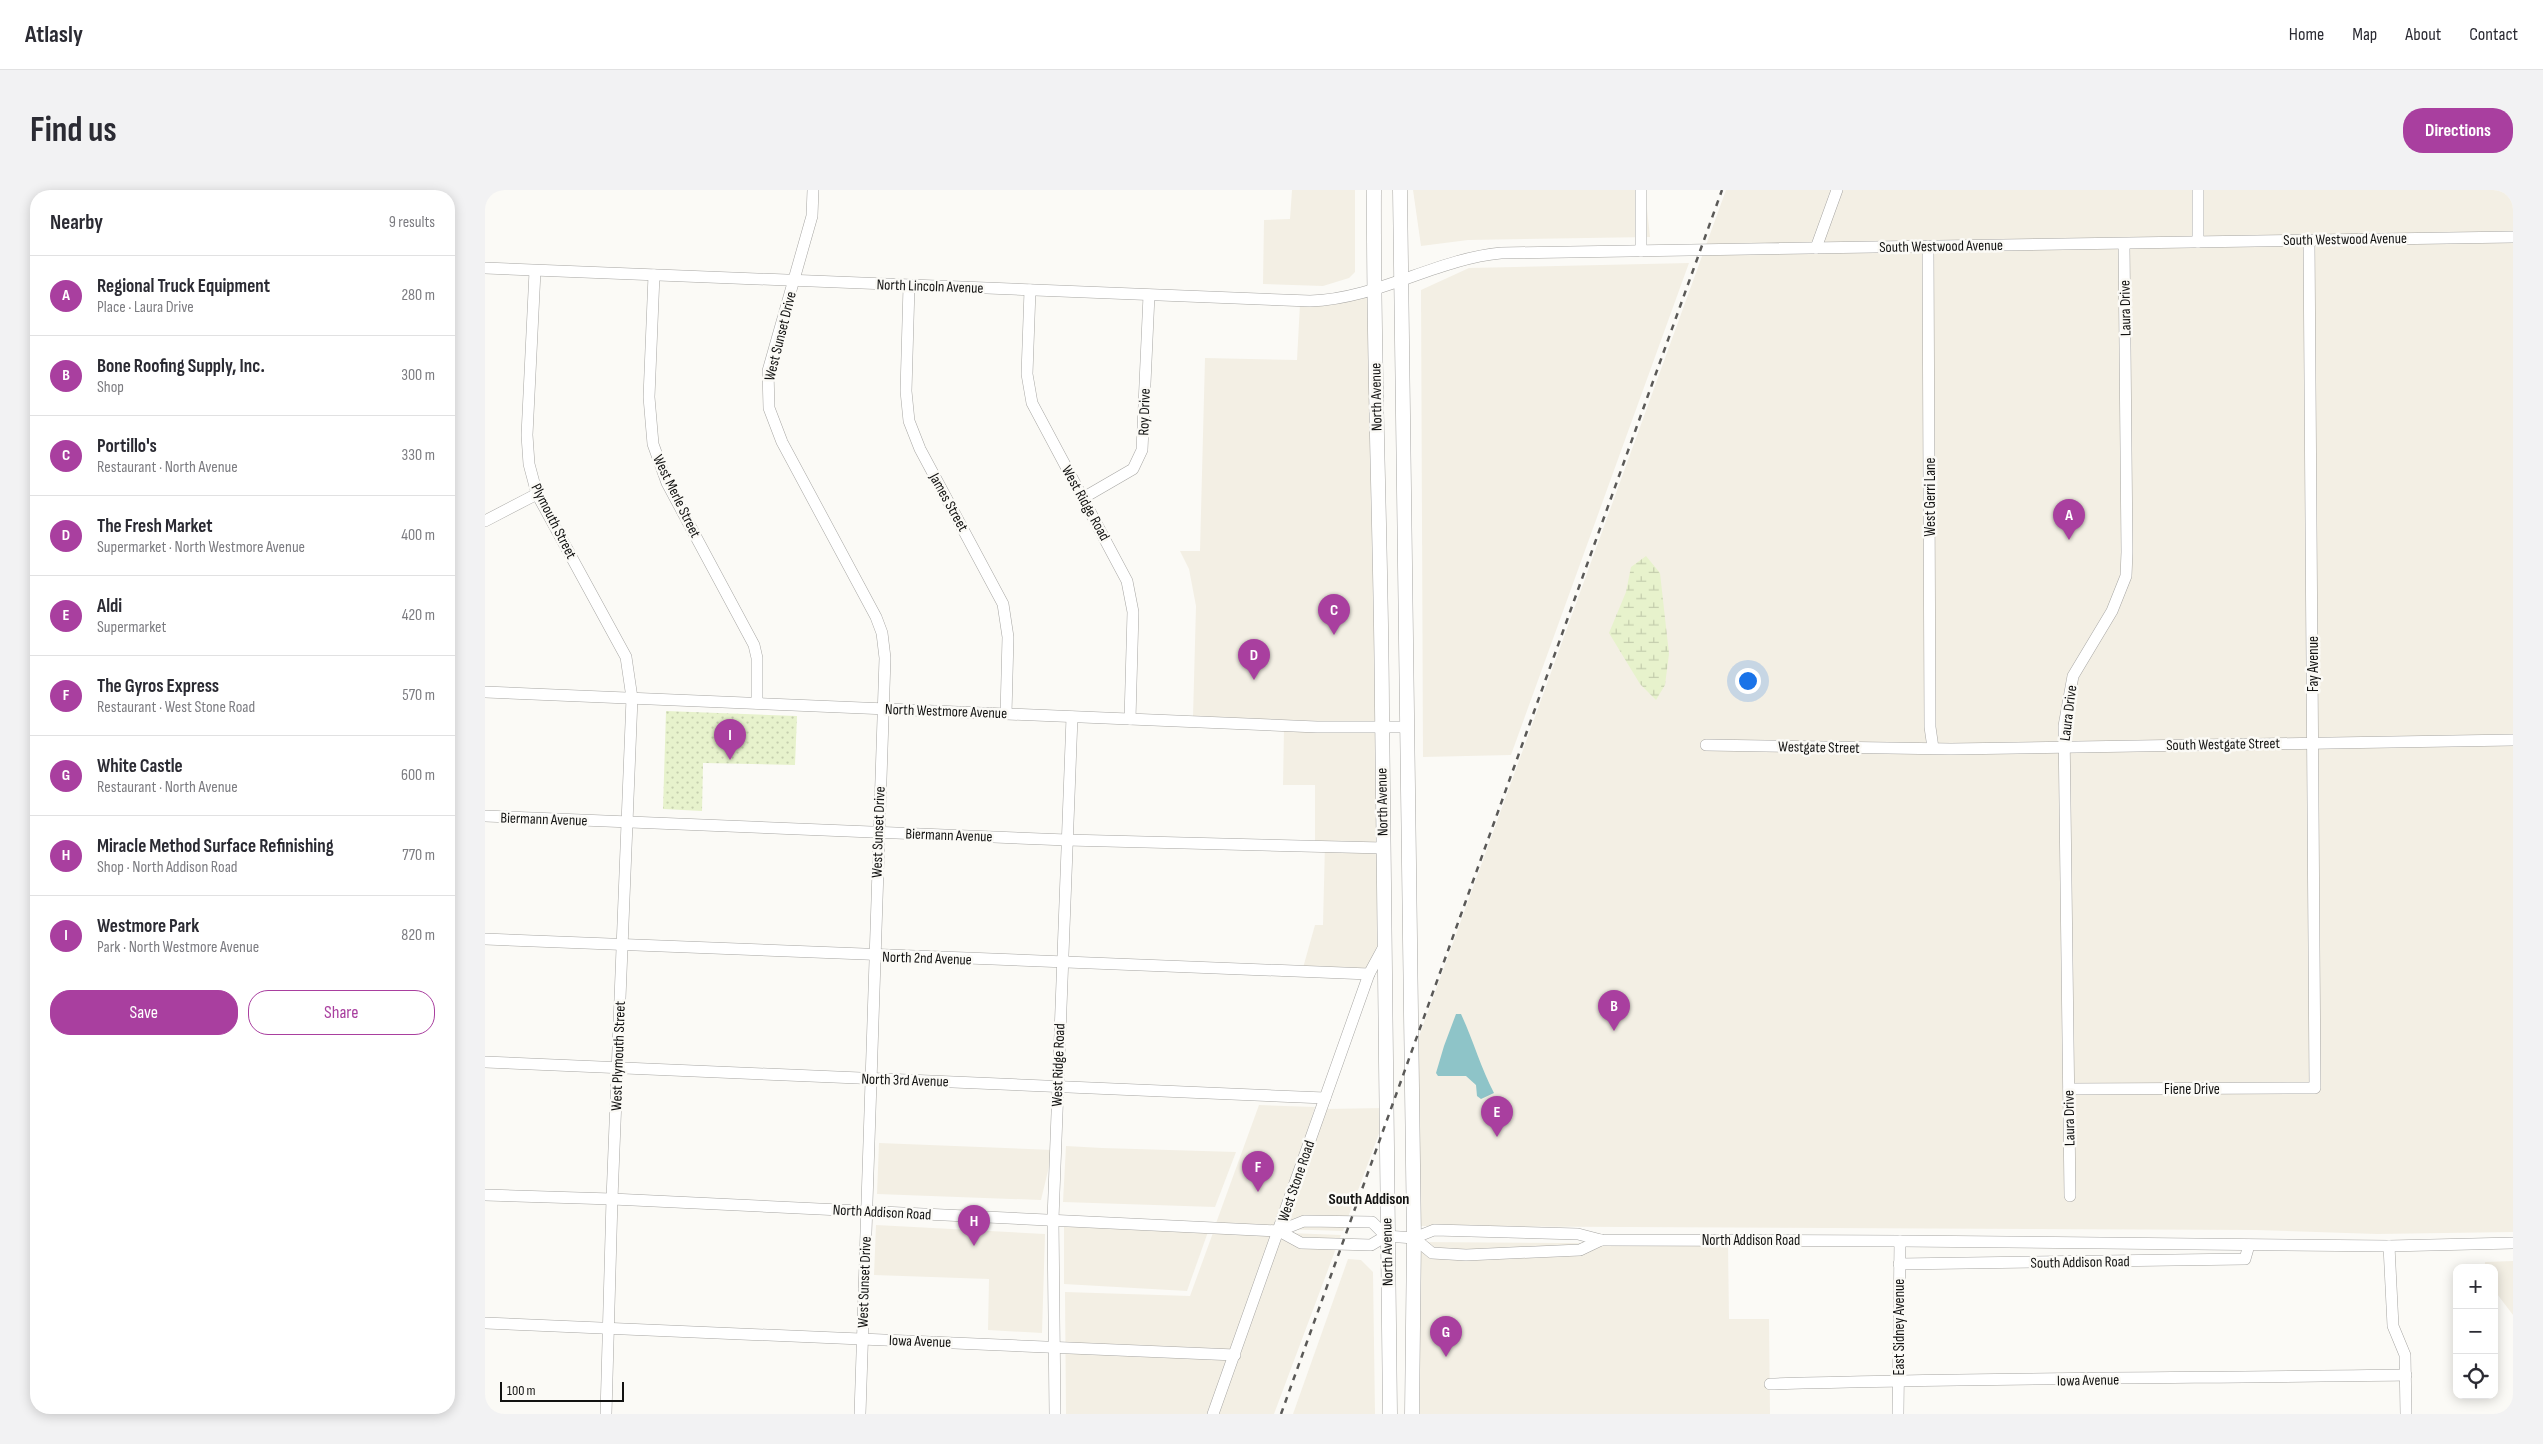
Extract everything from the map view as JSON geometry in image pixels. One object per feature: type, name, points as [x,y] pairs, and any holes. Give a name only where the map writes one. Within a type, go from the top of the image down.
[{"type":"main road","name":"North Avenue","points":[[1375,190],[1374,290],[1390,1414]]},
{"type":"main road","name":"North Avenue","points":[[1400,190],[1403,281],[1414,1238],[1412,1414]]},
{"type":"street","name":"West Sunset Drive","points":[[813,190],[812,216],[768,371],[769,408],[782,442],[880,626],[885,658],[860,1414]]},
{"type":"street","points":[[1641,190],[1641,251]]},
{"type":"street","points":[[1816,248],[1837,190]]},
{"type":"street","points":[[2198,190],[2198,242]]},
{"type":"street","name":"South Westwood Avenue","points":[[1374,290],[1474,256],[1641,251],[2513,237]]},
{"type":"street","name":"Fay Avenue","points":[[2309,240],[2315,1088]]},
{"type":"street","name":"Laura Drive","points":[[2070,1196],[2063,747],[2067,702],[2073,676],[2113,611],[2126,576],[2124,244]]},
{"type":"street","name":"West Gerri Lane","points":[[1928,246],[1930,727],[1933,748]]},
{"type":"street","name":"North Lincoln Avenue","points":[[485,268],[909,286],[1197,295],[1309,301],[1374,290]]},
{"type":"street","name":"Plymouth Street","points":[[535,271],[527,435],[529,464],[537,494],[626,657],[632,698]]},
{"type":"street","name":"West Merle Street","points":[[654,275],[649,397],[653,444],[667,482],[754,645],[757,658],[757,703]]},
{"type":"street","name":"James Street","points":[[909,286],[906,391],[909,421],[920,449],[1003,604],[1008,636],[1006,714]]},
{"type":"street","name":"West Ridge Road","points":[[1030,290],[1027,374],[1030,396],[1037,416],[1118,563],[1132,596],[1130,719]]},
{"type":"street","name":"Roy Drive","points":[[1083,498],[1133,469],[1143,450],[1149,295]]},
{"type":"street","points":[[485,521],[537,494]]},
{"type":"street","name":"North Westmore Avenue","points":[[485,692],[1317,727],[1407,727]]},
{"type":"street","name":"West Plymouth Street","points":[[607,1414],[612,1199],[632,698]]},
{"type":"street","name":"West Ridge Road","points":[[1055,1414],[1053,1220],[1072,717]]},
{"type":"street","name":"South Westgate Street","points":[[1933,748],[2513,740]]},
{"type":"street","name":"Westgate Street","points":[[1706,745],[1933,748]]},
{"type":"street","name":"Biermann Avenue","points":[[485,816],[1067,840],[1383,848]]},
{"type":"street","name":"North 2nd Avenue","points":[[485,939],[1369,974]]},
{"type":"street","name":"West Stone Road","points":[[1213,1414],[1369,974],[1383,950]]},
{"type":"street","name":"North 3rd Avenue","points":[[485,1062],[1325,1098]]},
{"type":"street","name":"Fiene Drive","points":[[2069,1089],[2315,1088]]},
{"type":"street","name":"North Addison Road","points":[[485,1195],[612,1199],[1279,1231],[1301,1242],[1343,1245],[1371,1245],[1387,1236],[1414,1238],[1433,1230],[1578,1234],[1601,1240],[1900,1241]]},
{"type":"street","name":"North Addison Road","points":[[1279,1231],[1304,1221],[1372,1222],[1387,1236]]},
{"type":"street","name":"North Addison Road","points":[[1414,1238],[1432,1253],[1471,1255],[1580,1250],[1601,1240]]},
{"type":"street","name":"South Addison Road","points":[[1900,1241],[2389,1246],[2513,1243]]},
{"type":"street","name":"East Sidney Avenue","points":[[1898,1414],[1900,1241]]},
{"type":"street","name":"South Addison Road","points":[[1899,1264],[2245,1259],[2249,1245]]},
{"type":"street","points":[[2389,1246],[2393,1326],[2404,1349],[2406,1414]]},
{"type":"street","name":"Iowa Avenue","points":[[485,1323],[1235,1354]]},
{"type":"street","name":"Iowa Avenue","points":[[1770,1384],[1899,1380],[2406,1375]]},
{"type":"shaded area","points":[[1292,190],[1355,190],[1355,272],[1349,278],[1323,286],[1263,284],[1264,220],[1290,219]]},
{"type":"shaded area","points":[[1413,190],[1645,190],[1650,237],[1468,240],[1421,246]]},
{"type":"shaded area","points":[[1726,190],[2513,190],[2513,1232],[2377,1234],[2256,1230],[1414,1226],[1413,1053]]},
{"type":"shaded area","points":[[1689,263],[1511,755],[1423,757],[1421,290],[1469,268]]},
{"type":"shaded area","points":[[1371,293],[1379,723],[1193,717],[1196,606],[1189,569],[1180,551],[1200,551],[1205,358],[1297,360],[1300,304]]},
{"type":"shaded area","points":[[1284,728],[1379,729],[1380,949],[1366,976],[1301,975],[1315,925],[1323,925],[1325,843],[1315,843],[1315,785],[1283,785]]},
{"type":"shaded area","points":[[1259,1105],[1315,1107],[1278,1229],[1215,1226]]},
{"type":"shaded area","points":[[1385,1108],[1384,1120],[1343,1231],[1281,1229],[1324,1109]]},
{"type":"shaded area","points":[[879,1143],[1053,1150],[1041,1200],[877,1194]]},
{"type":"shaded area","points":[[1066,1146],[1236,1152],[1215,1207],[1063,1202]]},
{"type":"shaded area","points":[[876,1225],[1045,1234],[1042,1333],[988,1330],[989,1279],[874,1275]]},
{"type":"shaded area","points":[[1064,1227],[1209,1229],[1187,1291],[1064,1284]]},
{"type":"shaded area","points":[[1214,1230],[1341,1235],[1274,1414],[1066,1414],[1065,1292],[1190,1296]]},
{"type":"shaded area","points":[[1419,1242],[1728,1244],[1729,1319],[1769,1319],[1770,1414],[1420,1414]]},
{"type":"shaded area","points":[[1348,1259],[1361,1260],[1373,1272],[1375,1414],[1293,1414]]},
{"type":"shaded area","points":[[2513,1261],[2513,1315],[2498,1295],[2498,1264],[2485,1264],[2485,1262]]},
{"type":"green space","points":[[1646,556],[1660,573],[1669,654],[1665,685],[1656,700],[1640,684],[1609,633],[1626,592],[1631,567]]},
{"type":"green space","points":[[666,711],[797,716],[795,765],[703,763],[702,811],[663,809]]},
{"type":"water","points":[[1456,1014],[1461,1014],[1494,1093],[1481,1099],[1477,1096],[1476,1085],[1466,1076],[1438,1076],[1436,1073]]},
{"type":"railway","points":[[1281,1414],[1722,190]]},
{"type":"place","name":"Regional Truck Equipment","points":[[2069,540]]},
{"type":"place","name":"Portillo's","points":[[1334,635]]},
{"type":"place","name":"The Fresh Market","points":[[1254,680]]},
{"type":"place","name":"Westmore Park","points":[[730,760]]},
{"type":"place","name":"Bone Roofing Supply, Inc.","points":[[1614,1031]]},
{"type":"place","name":"Aldi","points":[[1497,1137]]},
{"type":"place","name":"The Gyros Express","points":[[1258,1192]]},
{"type":"place","name":"Miracle Method Surface Refinishing","points":[[974,1246]]},
{"type":"place","name":"White Castle","points":[[1446,1357]]},
{"type":"district","name":"South Addison","points":[[1369,1198]]}]
